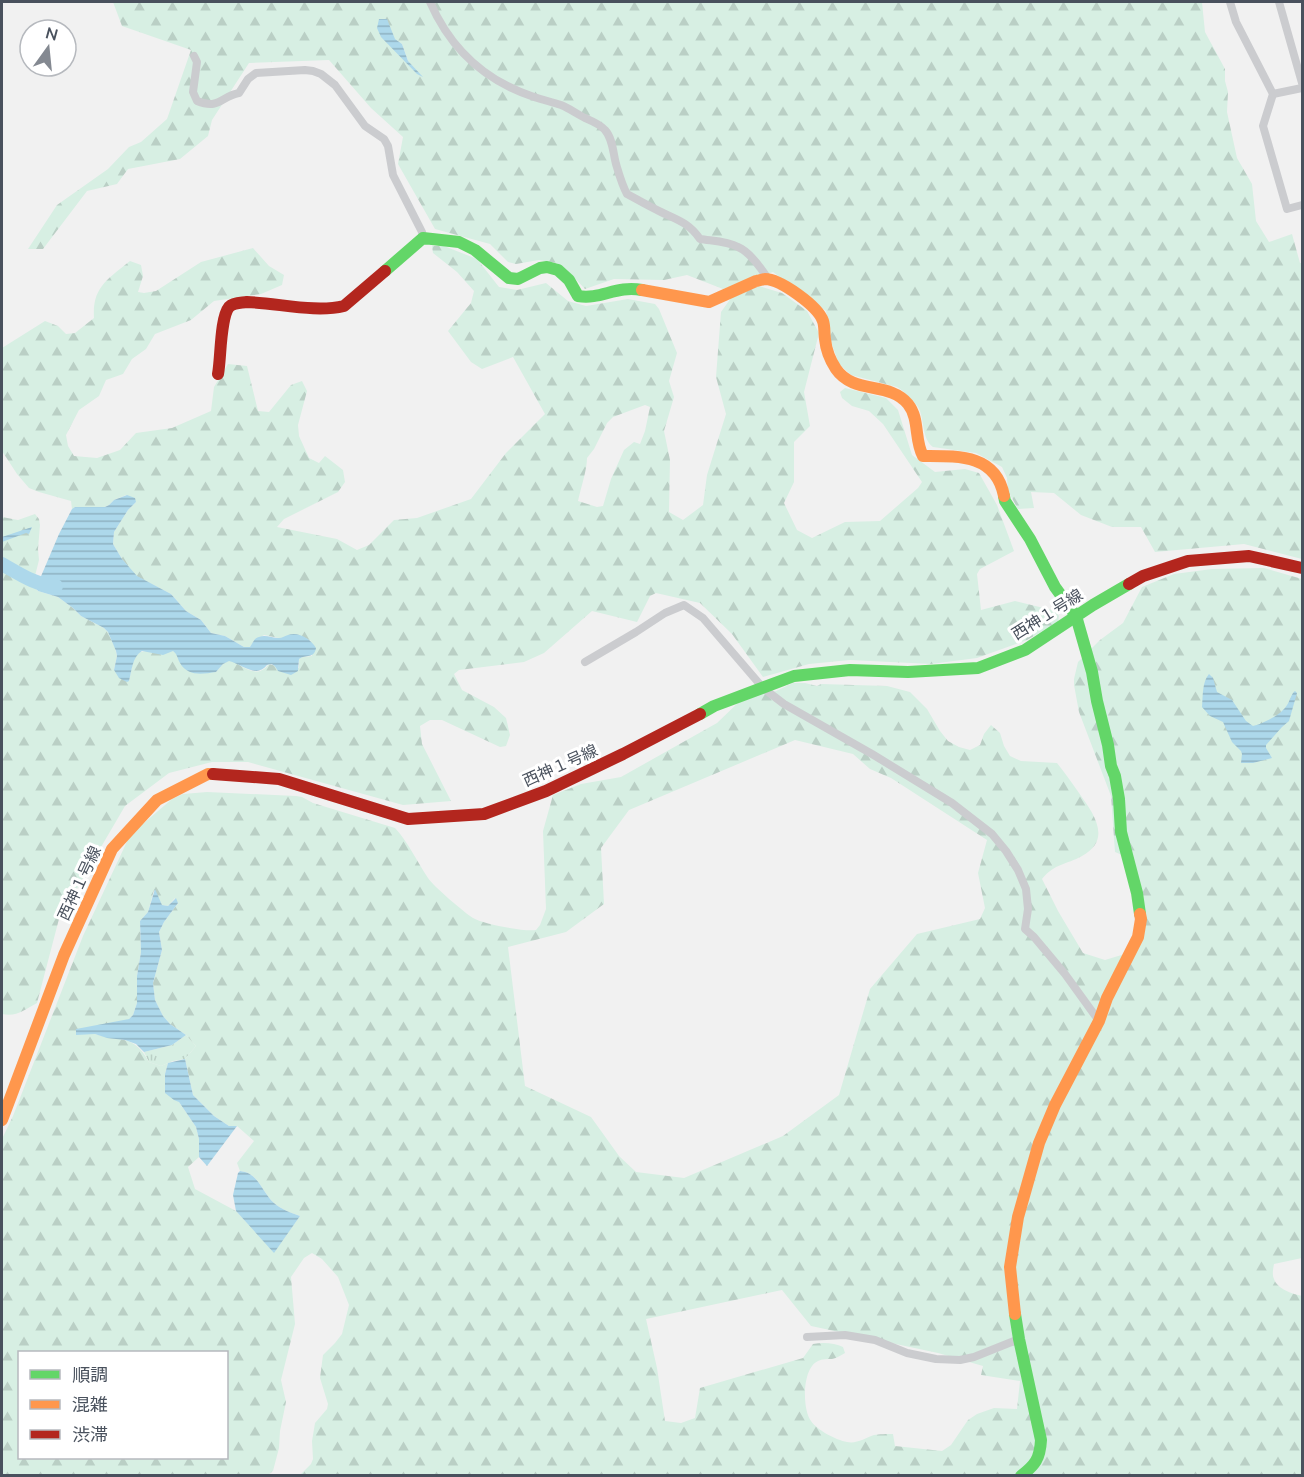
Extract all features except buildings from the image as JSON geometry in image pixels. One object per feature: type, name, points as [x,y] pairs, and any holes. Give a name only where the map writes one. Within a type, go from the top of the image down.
[{"type":"street","points":[[430,2],[453,41],[467,58],[488,76],[533,97],[561,105],[605,130],[611,140],[616,164],[627,194],[678,219],[700,239],[738,247],[748,254],[768,279]]},
{"type":"street","points":[[1230,2],[1236,22],[1273,94],[1263,126],[1287,209],[1302,205]]},
{"type":"street","points":[[1273,94],[1302,85],[1280,2]]},
{"type":"street","points":[[194,56],[197,62],[193,92],[197,101],[206,105],[219,103],[239,93],[248,79],[256,73],[305,70],[321,74],[335,84],[364,126],[384,140],[388,146],[393,174],[423,238]]},
{"type":"street","points":[[218,374],[222,335],[227,313],[233,304],[241,302],[331,309],[344,306],[423,238],[459,242],[475,250],[509,278],[518,279],[540,268],[558,270],[569,280],[578,296],[590,298],[615,290],[632,288],[709,302],[756,281],[768,279],[784,286],[819,314],[829,357],[836,371],[846,380],[896,393],[903,398],[914,416],[919,451],[923,456],[955,456],[978,462],[997,475],[1002,485],[1005,501],[1030,539],[1054,587],[1076,616],[1092,672],[1115,776],[1121,832],[1141,919],[1138,937],[1039,1143],[1018,1217],[1010,1267],[1015,1317],[1041,1440],[1041,1453],[1035,1465],[1021,1476]]},
{"type":"street","name":"西神１号線","points":[[2,1120],[64,955],[112,849],[157,800],[208,774],[279,779],[408,819],[484,814],[546,791],[714,706],[795,676],[850,670],[908,672],[978,668],[1025,650],[1143,576],[1188,561],[1249,555],[1302,568]]},
{"type":"street","points":[[585,662],[664,613],[684,605],[703,618],[763,688],[784,704],[952,803],[992,834],[1018,870],[1026,889],[1028,909],[1025,929],[1065,974],[1099,1021]]},
{"type":"street","points":[[807,1336],[844,1335],[875,1340],[906,1353],[936,1359],[960,1360],[974,1357],[1019,1339]]},
{"type":"green space","points":[[113,2],[1202,2],[1205,32],[1225,69],[1228,92],[1227,112],[1237,158],[1252,184],[1256,221],[1269,242],[1292,234],[1300,263],[1302,263],[1302,559],[1244,544],[1155,552],[1141,527],[1112,527],[1081,515],[1054,493],[1031,492],[1034,508],[1018,509],[1008,491],[1007,478],[1002,467],[976,453],[933,447],[925,434],[918,407],[905,393],[897,387],[851,375],[839,364],[831,342],[826,311],[773,272],[723,289],[687,275],[664,280],[614,279],[585,289],[557,263],[539,260],[516,264],[508,262],[490,244],[435,229],[398,164],[403,137],[371,108],[329,60],[249,63],[212,120],[208,136],[180,159],[128,169],[117,184],[87,191],[43,249],[28,249],[57,205],[108,169],[129,147],[141,142],[167,119],[191,50],[122,26]],"holes":[[[377,28],[402,44],[408,61],[421,75]]]},
{"type":"green space","points":[[432,246],[444,246],[477,259],[499,287],[517,290],[546,283],[568,301],[586,306],[628,299],[655,304],[677,353],[669,381],[674,397],[664,431],[670,460],[669,512],[683,520],[703,505],[707,475],[726,414],[716,377],[721,312],[731,298],[759,286],[782,293],[807,311],[819,333],[804,392],[810,426],[794,442],[794,482],[784,503],[797,530],[812,538],[845,522],[880,521],[918,488],[922,482],[883,424],[869,411],[852,406],[842,398],[840,392],[845,388],[886,398],[898,410],[912,455],[935,472],[965,469],[979,473],[997,505],[1014,551],[980,569],[977,574],[981,610],[1015,601],[1056,611],[1059,616],[1058,622],[1027,640],[977,658],[931,664],[850,660],[809,664],[763,677],[732,634],[700,603],[656,593],[650,596],[637,622],[592,611],[544,653],[524,662],[459,670],[454,674],[462,690],[494,707],[506,718],[510,735],[506,746],[500,747],[442,720],[430,720],[420,726],[422,744],[451,801],[403,805],[248,762],[212,762],[169,773],[125,806],[59,919],[37,1003],[16,1014],[2,1014],[2,517],[18,520],[35,514],[39,519],[39,560],[32,588],[58,597],[81,616],[104,628],[108,632],[117,656],[114,670],[129,681],[134,659],[138,653],[144,651],[173,651],[180,663],[216,672],[229,660],[254,671],[264,669],[269,664],[299,668],[299,659],[312,656],[311,641],[303,637],[279,638],[264,635],[254,641],[250,647],[244,647],[225,636],[211,633],[201,620],[186,611],[171,594],[136,576],[113,544],[114,532],[136,502],[126,495],[105,507],[75,507],[72,509],[71,501],[29,488],[2,451],[2,348],[45,321],[58,326],[66,334],[75,333],[94,318],[96,299],[103,285],[130,261],[141,265],[143,276],[138,292],[144,293],[156,291],[201,262],[253,248],[269,266],[284,275],[282,285],[261,294],[214,301],[191,320],[155,334],[146,349],[132,359],[123,374],[106,380],[99,396],[79,410],[66,435],[68,446],[74,456],[97,458],[120,450],[136,433],[172,428],[211,411],[214,387],[228,364],[247,366],[258,411],[269,412],[291,385],[302,381],[307,391],[298,425],[299,436],[309,458],[319,463],[325,456],[343,470],[345,482],[338,492],[284,519],[277,527],[337,539],[357,550],[369,545],[394,520],[417,518],[471,499],[506,453],[545,414],[513,357],[482,369],[471,362],[448,331],[471,303],[474,291],[457,272],[433,253]],"holes":[[[645,405],[650,407],[640,444],[634,442],[624,450],[611,479],[603,506],[597,507],[578,501],[587,458],[607,423],[613,417]]]},
{"type":"green space","points":[[1264,568],[1302,579],[1302,1258],[1274,1264],[1273,1277],[1282,1288],[1302,1296],[1302,1475],[300,1475],[313,1459],[312,1441],[315,1423],[327,1409],[328,1404],[320,1378],[323,1355],[342,1334],[349,1305],[338,1277],[322,1259],[312,1253],[304,1258],[291,1277],[295,1324],[281,1380],[286,1402],[279,1448],[273,1471],[268,1475],[2,1475],[2,1139],[83,936],[130,835],[172,799],[183,794],[207,792],[296,796],[395,828],[431,882],[473,918],[494,925],[536,930],[546,909],[543,831],[553,795],[581,784],[621,777],[717,723],[743,698],[776,691],[793,683],[817,686],[821,684],[887,686],[910,692],[927,709],[948,741],[959,747],[970,750],[980,745],[991,725],[1000,733],[1010,756],[1021,761],[1057,763],[1090,809],[1097,826],[1097,842],[1082,856],[1056,867],[1042,879],[1083,953],[1105,960],[1138,950],[1143,926],[1132,859],[1115,852],[1111,796],[1079,712],[1074,679],[1078,662],[1100,640],[1123,623],[1142,587],[1174,574],[1212,569]],"holes":[[[795,740],[853,754],[870,769],[891,778],[987,840],[978,873],[985,908],[980,919],[917,934],[870,989],[839,1095],[783,1136],[684,1178],[636,1172],[619,1156],[591,1117],[525,1086],[508,947],[566,932],[604,904],[601,848],[629,810]],[[154,890],[162,905],[168,906],[175,898],[178,903],[159,932],[162,950],[153,983],[155,1000],[163,1016],[196,1046],[185,1059],[193,1095],[214,1116],[229,1126],[237,1126],[254,1141],[237,1163],[240,1171],[252,1175],[277,1205],[300,1216],[274,1252],[236,1211],[195,1189],[188,1167],[199,1157],[199,1139],[196,1127],[179,1102],[165,1074],[168,1063],[161,1066],[149,1062],[138,1047],[132,1043],[95,1034],[133,1015],[137,1003],[137,976],[141,952],[140,921],[148,912]],[[782,1290],[811,1326],[938,1353],[983,1366],[981,1375],[1020,1381],[1017,1409],[994,1408],[977,1414],[968,1420],[951,1445],[942,1451],[895,1446],[893,1434],[874,1435],[854,1442],[843,1441],[818,1428],[811,1421],[806,1408],[806,1380],[813,1365],[820,1360],[834,1359],[845,1353],[843,1347],[821,1343],[813,1344],[803,1358],[700,1388],[695,1418],[681,1423],[665,1421],[657,1368],[646,1319]]]},
{"type":"green space","points":[[186,1035],[196,1046],[185,1059],[161,1066],[149,1062],[144,1052],[172,1045]]},
{"type":"water","points":[[379,19],[387,19],[395,39],[402,44],[408,61],[423,77],[417,74],[381,37],[377,28]]},
{"type":"water","points":[[127,495],[135,498],[136,502],[114,532],[113,544],[137,576],[171,594],[186,611],[201,620],[211,633],[225,636],[244,647],[250,647],[256,638],[261,636],[279,638],[296,634],[304,637],[316,648],[312,655],[299,659],[298,671],[291,675],[278,671],[271,664],[254,671],[229,661],[216,672],[196,674],[183,667],[173,651],[163,655],[142,651],[134,660],[129,681],[119,678],[114,670],[116,651],[108,632],[81,616],[58,597],[38,591],[36,588],[72,509],[75,507],[105,507],[114,500]]},
{"type":"water","points":[[32,527],[29,534],[26,533],[2,542],[2,537]]},
{"type":"water","points":[[1209,674],[1213,678],[1217,692],[1232,700],[1246,721],[1253,726],[1281,712],[1293,693],[1295,691],[1297,693],[1289,721],[1266,745],[1272,758],[1253,763],[1241,763],[1241,751],[1232,742],[1223,722],[1210,716],[1202,707],[1204,685]]},
{"type":"water","points":[[155,889],[162,905],[168,906],[176,898],[178,903],[159,932],[162,950],[153,983],[155,1000],[170,1024],[186,1035],[172,1045],[144,1052],[136,1044],[125,1040],[95,1034],[76,1035],[76,1029],[129,1019],[133,1015],[137,1003],[137,976],[141,952],[140,921],[148,912]]},
{"type":"water","points":[[185,1059],[193,1095],[214,1116],[229,1126],[237,1126],[207,1166],[199,1157],[196,1127],[179,1102],[165,1093],[165,1074],[168,1063]]},
{"type":"water","points":[[240,1171],[252,1175],[277,1205],[300,1216],[274,1253],[236,1211],[233,1195]]},
{"type":"waterway","points":[[2,564],[35,581],[56,586]]},
{"type":"traffic: fast","points":[[385,271],[423,238],[459,242],[475,250],[509,278],[518,279],[540,268],[558,270],[569,280],[578,296],[594,296],[624,289],[642,290]]},
{"type":"traffic: fast","points":[[1004,496],[1055,587],[1076,616],[1092,672],[1115,776],[1121,832],[1137,893],[1140,914]]},
{"type":"traffic: fast","points":[[700,714],[714,706],[794,676],[850,670],[908,672],[978,668],[1025,650],[1129,584]]},
{"type":"traffic: fast","points":[[1015,1314],[1041,1440],[1036,1461],[1021,1476]]},
{"type":"traffic: slow","points":[[642,290],[709,302],[764,279],[789,288],[820,315],[824,323],[829,354],[836,369],[843,377],[852,382],[891,392],[908,404],[914,416],[923,456],[949,456],[974,460],[993,472],[1000,482],[1004,496]]},
{"type":"traffic: slow","points":[[2,1120],[64,955],[112,849],[157,800],[208,774],[213,774]]},
{"type":"traffic: slow","points":[[1015,1314],[1010,1267],[1018,1217],[1039,1143],[1055,1105],[1099,1021],[1107,998],[1138,937],[1140,914]]},
{"type":"traffic: jam","points":[[218,374],[224,320],[231,305],[247,302],[309,308],[344,306],[385,271]]},
{"type":"traffic: jam","points":[[1129,584],[1143,576],[1188,561],[1249,556],[1302,568]]},
{"type":"traffic: jam","points":[[213,774],[279,779],[408,819],[484,814],[546,791],[700,714]]}]
